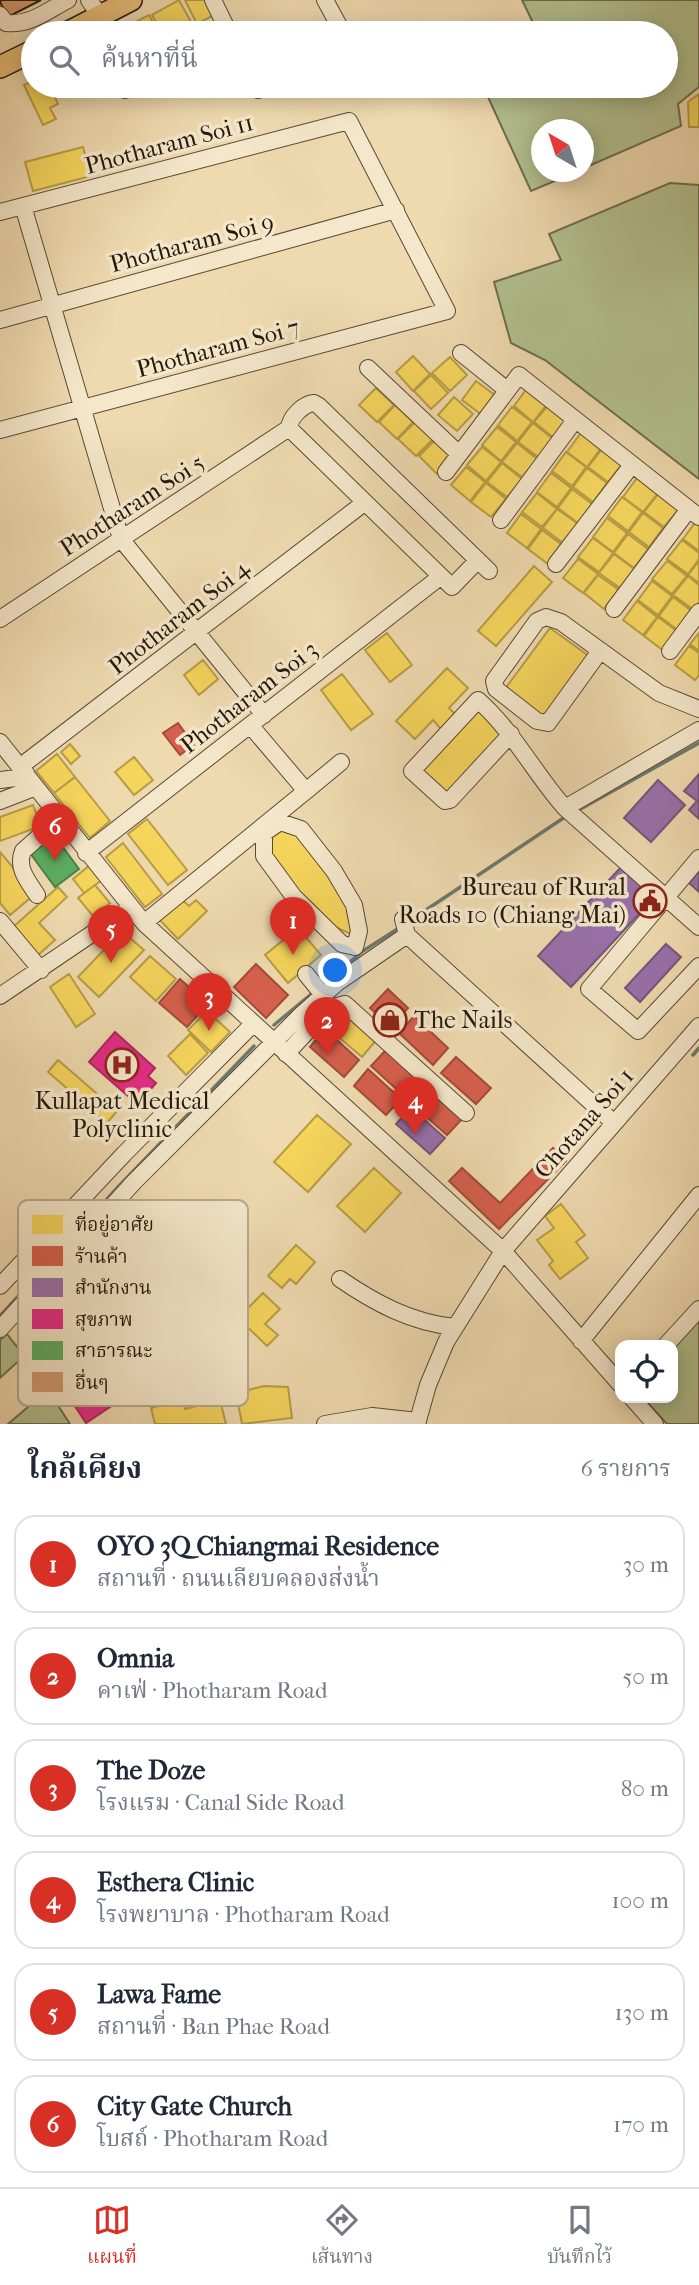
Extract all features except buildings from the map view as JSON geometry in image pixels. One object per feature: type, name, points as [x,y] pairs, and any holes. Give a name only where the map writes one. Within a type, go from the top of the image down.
[{"type":"main road","points":[[93,18],[131,0]]},
{"type":"main road","points":[[0,67],[21,57]]},
{"type":"street","points":[[213,0],[223,21]]},
{"type":"street","points":[[325,0],[336,21]]},
{"type":"street","points":[[41,21],[58,2]]},
{"type":"street","points":[[0,16],[6,23],[21,25]]},
{"type":"street","name":"Photharam Soi 11","points":[[0,212],[349,121],[396,210]]},
{"type":"street","points":[[23,206],[121,539],[264,715]]},
{"type":"street","name":"Photharam Soi 9","points":[[0,320],[396,210]]},
{"type":"street","name":"Photharam Soi 7","points":[[0,430],[447,311],[396,210]]},
{"type":"street","points":[[461,352],[507,390]]},
{"type":"street","points":[[368,368],[459,454]]},
{"type":"street","points":[[446,472],[519,375],[694,513],[614,609]]},
{"type":"street","name":"Photharam Soi 5","points":[[0,619],[289,428],[290,421],[306,405],[314,403],[483,566],[452,587],[440,577]]},
{"type":"street","points":[[501,520],[575,419]]},
{"type":"street","points":[[289,428],[440,577]]},
{"type":"street","points":[[556,564],[632,465]]},
{"type":"street","name":"Photharam Soi 4","points":[[15,766],[197,632],[364,503]]},
{"type":"street","name":"Photharam Soi 3","points":[[86,853],[440,577]]},
{"type":"street","points":[[670,651],[699,612]]},
{"type":"street","points":[[600,651],[548,723],[537,722],[496,689],[494,681],[537,621],[546,617],[561,622],[659,693],[699,709]]},
{"type":"street","points":[[511,734],[450,800],[445,801],[412,771],[478,700],[511,734],[548,789],[565,808],[699,927]]},
{"type":"street","points":[[250,725],[306,790]]},
{"type":"street","points":[[565,808],[699,730]]},
{"type":"street","points":[[0,743],[15,766],[36,787],[144,923],[503,1251],[615,1378]]},
{"type":"street","points":[[144,923],[341,762]]},
{"type":"street","points":[[0,780],[16,778],[15,766]]},
{"type":"street","points":[[0,802],[36,787]]},
{"type":"street","points":[[37,895],[20,866],[20,858],[23,851],[60,818]]},
{"type":"street","points":[[355,947],[359,931],[354,905],[334,871],[300,829],[280,822],[264,833],[264,856],[294,897],[321,927],[341,944],[355,947],[366,962]]},
{"type":"street","points":[[699,858],[589,989],[638,1031],[699,966]]},
{"type":"street","points":[[0,996],[130,908]]},
{"type":"street","points":[[0,921],[41,970]]},
{"type":"street","points":[[118,1200],[273,1042],[314,984],[366,962],[405,927],[614,1124]]},
{"type":"street","points":[[286,1054],[329,1008],[345,1004],[466,1113]]},
{"type":"street","points":[[83,1200],[253,1024]]},
{"type":"street","name":"Chotana Soi 1","points":[[417,1423],[433,1370],[455,1327],[503,1251],[699,1026]]},
{"type":"street","points":[[582,1341],[699,1195]]},
{"type":"street","points":[[0,1286],[18,1267]]},
{"type":"street","points":[[340,1279],[370,1299],[425,1325],[455,1327]]},
{"type":"street","points":[[0,1329],[18,1309]]},
{"type":"street","points":[[671,1340],[699,1309]]},
{"type":"street","points":[[636,1403],[655,1424]]},
{"type":"street","points":[[326,1424],[372,1416],[417,1423]]},
{"type":"green space","points":[[522,0],[699,0],[699,87],[678,104],[681,126],[594,164],[594,119],[531,119],[531,182],[552,182],[531,191],[488,98],[678,98],[678,21],[532,21]]},
{"type":"green space","points":[[670,183],[699,185],[699,479],[545,360],[511,343],[494,282],[561,260],[549,234]]},
{"type":"green space","points":[[699,1313],[699,1424],[667,1424],[648,1403],[678,1403],[677,1340]]},
{"type":"green space","points":[[7,1334],[18,1348],[18,1362],[0,1378],[0,1340]]},
{"type":"green space","points":[[29,1406],[58,1406],[70,1424],[8,1424]]},
{"type":"waterway","points":[[575,812],[699,743]]},
{"type":"waterway","points":[[408,922],[568,815]]},
{"type":"waterway","points":[[321,986],[363,951],[399,928]]},
{"type":"waterway","points":[[274,1025],[315,991]]},
{"type":"waterway","points":[[106,1200],[254,1046]]},
{"type":"waterway","points":[[693,1055],[699,1048]]},
{"type":"waterway","points":[[0,1316],[18,1296]]},
{"type":"place","name":"City Gate Church","points":[[55,861]]},
{"type":"place","name":"Bureau of Rural Roads 10 (Chiang Mai)","points":[[650,901]]},
{"type":"place","name":"OYO 3Q Chiangmai Residence","points":[[293,955]]},
{"type":"place","name":"Lawa Fame","points":[[111,963]]},
{"type":"place","name":"The Nails","points":[[390,1020]]},
{"type":"place","name":"The Doze","points":[[209,1031]]},
{"type":"place","name":"Omnia","points":[[327,1055]]},
{"type":"place","name":"Kullapat Medical Polyclinic","points":[[122,1065]]},
{"type":"place","name":"Esthera Clinic","points":[[415,1135]]}]
